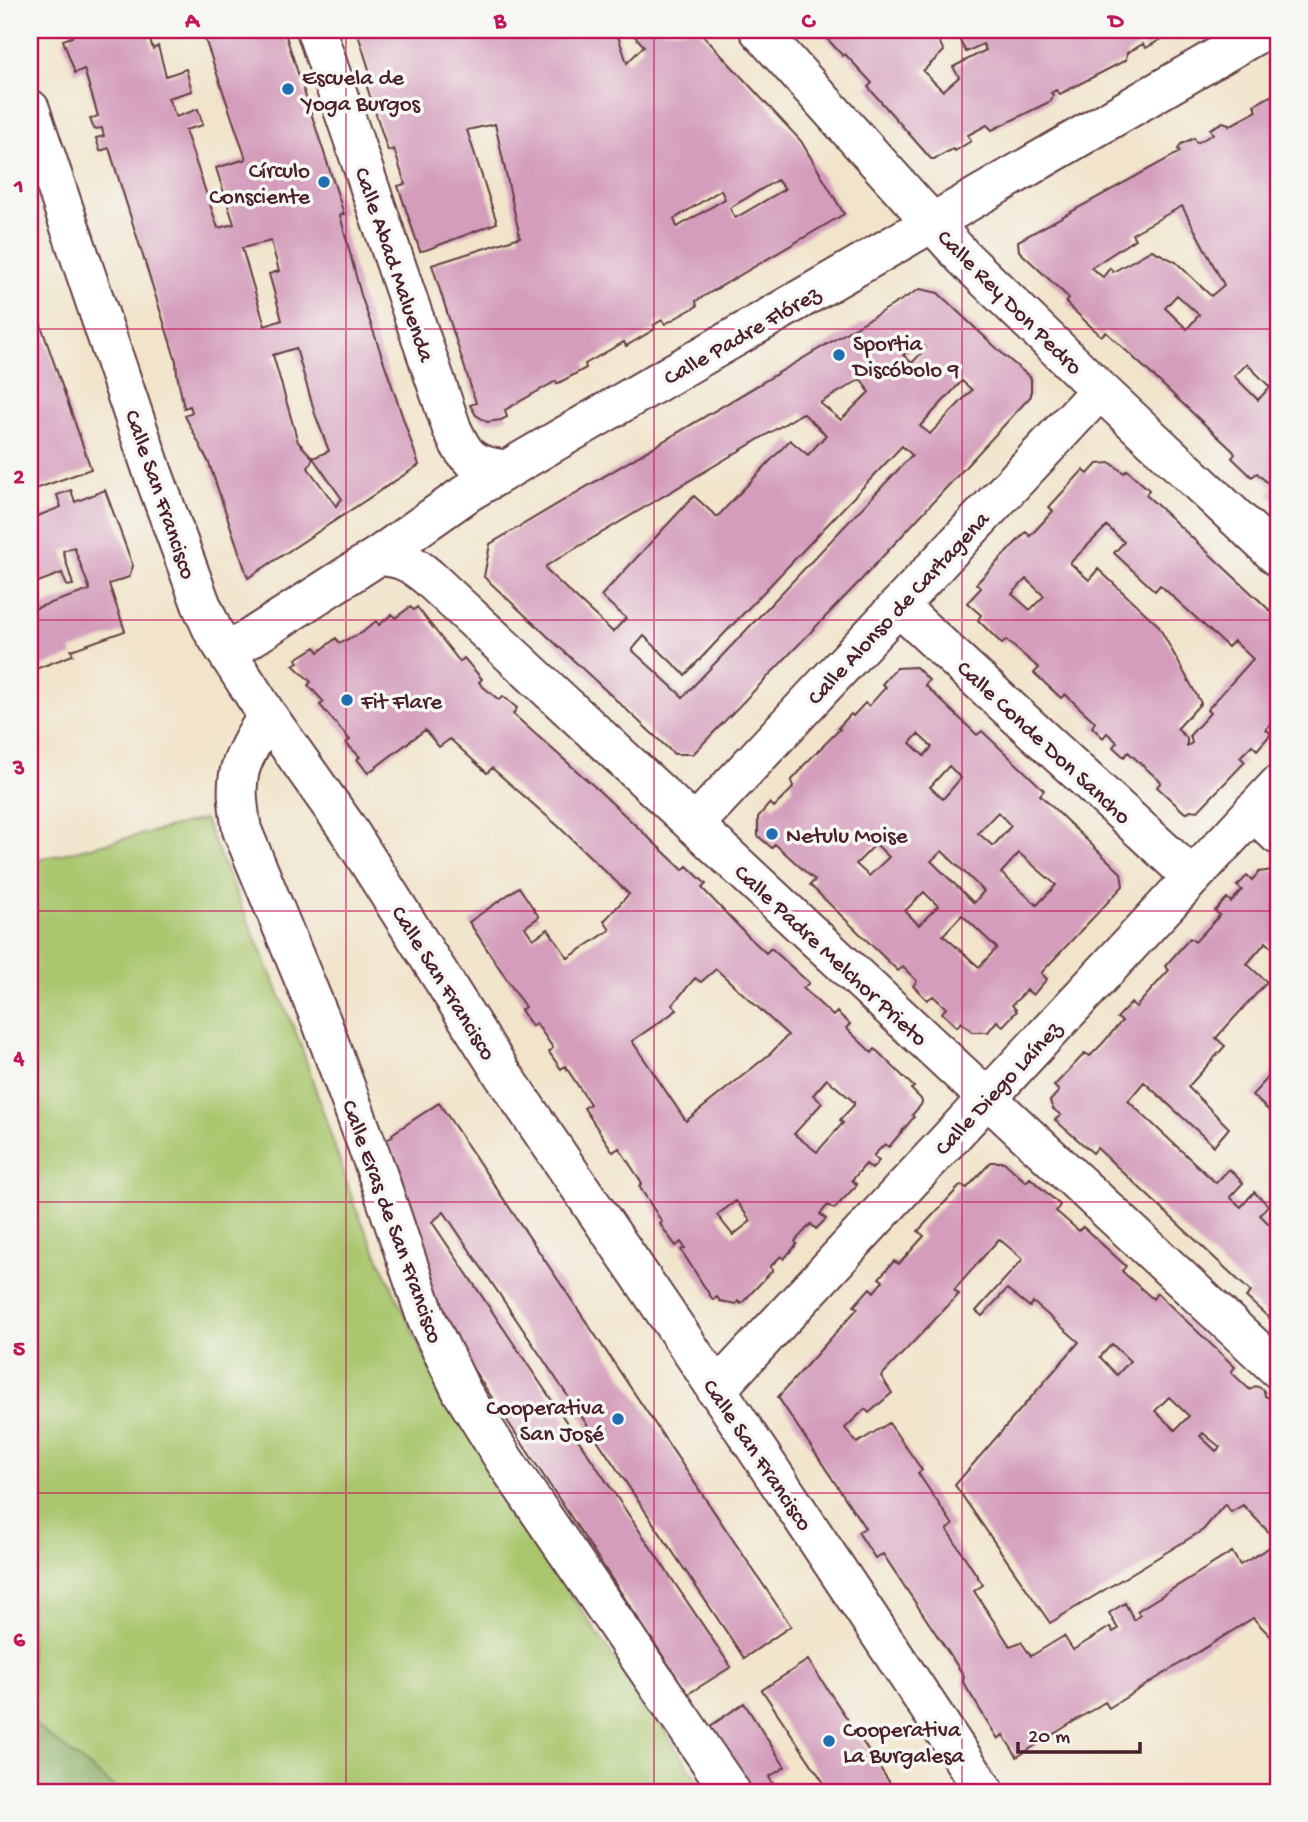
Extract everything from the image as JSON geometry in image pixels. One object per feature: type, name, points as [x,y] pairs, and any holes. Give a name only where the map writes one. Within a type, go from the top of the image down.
[{"type":"street","name":"Calle Abad Maluenda","points":[[316,30],[452,429],[461,449],[473,461],[507,470]]},
{"type":"street","name":"Calle Rey Don Pedro","points":[[759,30],[963,257],[1278,557]]},
{"type":"street","name":"Calle Padre Flórez","points":[[227,653],[378,556],[470,491],[1264,30]]},
{"type":"street","name":"Calle San Francisco","points":[[30,109],[153,473],[213,631],[267,715],[347,828],[502,1073],[985,1792]]},
{"type":"street","name":"Calle Alonso de Cartagena","points":[[694,825],[1100,390]]},
{"type":"street","name":"Calle Padre Melchor Prieto","points":[[378,556],[395,557],[412,564],[1278,1369]]},
{"type":"street","name":"Calle Conde Don Sancho","points":[[898,606],[1192,877]]},
{"type":"street","name":"Calle Eras de San Francisco","points":[[267,715],[240,770],[237,799],[242,830],[322,1023],[368,1146],[427,1320],[462,1392],[505,1461],[731,1792]]},
{"type":"street","name":"Calle Diego Laínez","points":[[716,1390],[1192,877],[1270,810]]},
{"type":"green space","points":[[204,819],[299,1040],[355,1207],[428,1364],[530,1535],[706,1792],[30,1792],[30,862]]},
{"type":"green space","points":[[30,1721],[121,1792],[30,1792]]},
{"type":"building","points":[[69,30],[147,30],[153,49],[158,46],[166,76],[186,69],[192,91],[168,98],[176,117],[198,109],[203,125],[185,130],[218,228],[234,224],[216,168],[246,159],[202,30],[284,30],[344,214],[340,215],[361,295],[419,465],[248,578],[209,463],[185,416],[192,412],[190,406],[184,408],[176,361],[109,148],[100,151],[96,138],[104,136],[102,128],[94,129],[90,119],[98,116],[84,69],[75,73],[63,40],[72,37]],"holes":[[[271,241],[279,271],[269,274],[282,320],[265,326],[242,248]],[[296,348],[329,451],[313,458],[298,442],[273,355]],[[313,458],[342,499],[336,506],[308,468]]]},
{"type":"building","points":[[350,30],[616,30],[627,63],[644,46],[629,30],[698,30],[801,141],[844,214],[696,301],[697,306],[665,324],[662,320],[654,325],[655,329],[626,346],[624,342],[585,364],[586,368],[557,384],[556,381],[505,410],[507,417],[487,422],[476,415],[470,405],[476,403],[432,265],[520,237],[495,124],[467,130],[497,223],[420,251],[398,186],[405,184],[394,149],[388,151],[365,81],[372,79],[357,31],[352,33]],"holes":[[[777,180],[785,189],[735,218],[730,208]],[[721,190],[725,199],[677,227],[674,219]]]},
{"type":"building","points":[[819,30],[933,30],[944,51],[923,71],[943,91],[959,77],[953,67],[986,50],[983,44],[966,52],[954,30],[1177,30],[1146,48],[1143,44],[1127,53],[1126,60],[1060,94],[1056,90],[1051,93],[1051,101],[992,130],[987,125],[968,135],[971,141],[955,151],[953,149],[931,159],[868,87],[872,83]]},
{"type":"building","points":[[1278,92],[1278,404],[1271,412],[1278,419],[1278,503],[1268,494],[1273,488],[1257,473],[1252,477],[1232,458],[1235,454],[1233,451],[1148,371],[1106,332],[1101,336],[1066,303],[1069,298],[1019,251],[1018,241],[1180,152],[1178,149],[1181,144],[1194,138],[1197,143],[1213,134],[1210,129],[1223,122],[1229,126],[1257,111],[1254,105]],"holes":[[[1182,206],[1224,285],[1211,296],[1176,262],[1152,250],[1113,272],[1110,268],[1103,277],[1091,268],[1135,239],[1132,234]],[[1177,295],[1199,315],[1187,329],[1165,308]],[[1247,364],[1270,387],[1258,400],[1234,376]]]},
{"type":"building","points":[[920,289],[938,293],[1031,378],[1031,396],[861,580],[693,754],[674,754],[484,577],[490,544]],"holes":[[[916,347],[926,348],[912,363],[903,355]],[[861,379],[869,392],[841,420],[820,403]],[[962,381],[972,390],[930,434],[920,426]],[[803,413],[826,435],[808,455],[790,440],[717,517],[694,496],[601,596],[626,618],[613,632],[547,571],[546,566]],[[902,446],[912,455],[683,697],[632,650],[644,636],[685,675]]]},
{"type":"building","points":[[30,294],[91,469],[30,491]]},
{"type":"building","points":[[1111,463],[1124,473],[1127,470],[1149,490],[1146,495],[1278,618],[1278,716],[1266,729],[1271,734],[1257,750],[1252,745],[1240,757],[1245,762],[1198,811],[1184,812],[1157,787],[1161,782],[1128,752],[1124,757],[1113,747],[1117,742],[1107,733],[1103,738],[1092,727],[1095,722],[1065,694],[1061,698],[1034,673],[1039,668],[1006,640],[1002,644],[978,620],[981,615],[967,603],[981,588],[976,584],[1026,532],[1030,536],[1053,511],[1049,507],[1083,470],[1088,474],[1097,464]],"holes":[[[1107,526],[1124,542],[1114,553],[1155,591],[1160,585],[1228,647],[1234,641],[1253,659],[1207,710],[1210,713],[1190,735],[1192,743],[1187,746],[1187,738],[1177,729],[1201,703],[1158,625],[1098,569],[1089,580],[1070,563]],[[1026,579],[1044,596],[1030,610],[1012,594]]]},
{"type":"building","points":[[71,490],[75,502],[105,490],[133,566],[129,577],[109,584],[125,631],[71,650],[73,655],[30,671],[30,610],[90,590],[74,547],[63,551],[73,585],[67,586],[62,573],[30,585],[30,519],[61,507],[57,495]]},
{"type":"building","points":[[410,607],[414,610],[417,607],[460,662],[464,658],[482,679],[479,682],[481,685],[499,700],[503,696],[517,708],[513,714],[683,870],[687,866],[706,884],[702,888],[748,936],[766,953],[771,948],[809,983],[803,988],[833,1016],[837,1012],[850,1024],[846,1028],[872,1053],[875,1049],[914,1087],[911,1089],[921,1099],[921,1105],[912,1115],[914,1117],[889,1147],[885,1144],[874,1155],[879,1161],[872,1169],[866,1164],[852,1180],[857,1185],[834,1209],[828,1205],[820,1214],[826,1219],[816,1229],[811,1224],[795,1241],[797,1244],[784,1259],[781,1256],[770,1267],[773,1270],[741,1304],[738,1301],[736,1304],[720,1301],[717,1297],[713,1300],[681,1250],[685,1248],[681,1242],[676,1246],[660,1224],[662,1222],[639,1186],[642,1183],[619,1148],[613,1152],[584,1108],[590,1104],[565,1066],[561,1069],[549,1052],[553,1048],[536,1023],[532,1026],[521,1010],[525,1007],[469,922],[519,887],[539,917],[525,927],[533,939],[548,929],[568,958],[610,930],[604,921],[629,894],[492,768],[487,773],[450,739],[439,747],[425,730],[368,773],[357,759],[360,757],[346,743],[350,740],[320,705],[324,702],[308,685],[311,682],[293,665],[298,662],[296,659],[315,647],[319,652],[336,638],[339,643],[362,633],[376,621],[379,625],[392,614],[395,618]],"holes":[[[716,969],[788,1035],[771,1053],[686,1121],[632,1041],[677,1010],[672,1005],[695,978],[701,982]],[[827,1079],[854,1102],[840,1120],[843,1123],[817,1152],[794,1134],[822,1103],[813,1095]],[[736,1201],[751,1221],[733,1235],[717,1215]]]},
{"type":"building","points":[[916,667],[929,680],[925,685],[977,735],[982,731],[1044,790],[1040,795],[1121,873],[1123,886],[1041,973],[1047,979],[1033,995],[1027,990],[1012,1005],[1017,1011],[1003,1026],[997,1021],[988,1032],[973,1032],[961,1022],[957,1027],[942,1013],[946,1008],[933,996],[927,1000],[913,986],[917,981],[903,967],[898,971],[810,885],[815,880],[775,844],[772,848],[758,836],[758,817],[770,803],[774,807],[792,789],[791,781],[801,768],[840,729],[838,728],[851,714],[853,716],[865,703],[869,706],[886,687],[882,684],[896,668]],"holes":[[[918,734],[932,747],[924,756],[910,743]],[[949,766],[961,778],[943,799],[930,787]],[[998,812],[1011,826],[993,846],[978,833]],[[876,844],[889,857],[869,876],[856,864]],[[942,851],[984,891],[974,903],[931,861]],[[1019,853],[1056,885],[1037,905],[1001,873]],[[924,892],[938,906],[919,925],[905,911]],[[962,915],[997,948],[979,967],[943,935]]]},
{"type":"building","points":[[1273,870],[1278,875],[1278,953],[1266,942],[1247,964],[1267,982],[1216,1038],[1225,1046],[1188,1087],[1229,1128],[1214,1146],[1144,1082],[1128,1101],[1216,1183],[1229,1169],[1243,1183],[1230,1197],[1241,1207],[1254,1192],[1268,1205],[1260,1215],[1278,1233],[1274,1240],[1278,1244],[1278,1326],[1246,1297],[1251,1292],[1097,1148],[1093,1153],[1055,1120],[1061,1115],[1053,1109],[1050,1101],[1059,1091],[1054,1086],[1085,1053],[1090,1056],[1102,1044],[1122,1021],[1117,1018],[1131,1003],[1136,1007],[1169,970],[1165,966],[1190,938],[1195,942],[1220,915],[1215,911],[1227,898],[1231,902],[1242,890],[1237,886],[1247,876],[1252,880],[1259,872]]},
{"type":"building","points":[[1278,1067],[1278,1119],[1252,1095]]},
{"type":"building","points":[[439,1103],[791,1626],[744,1658],[444,1212],[432,1222],[731,1667],[688,1694],[436,1313],[381,1144]]},
{"type":"building","points":[[991,1162],[1004,1162],[1026,1182],[1030,1178],[1060,1205],[1056,1211],[1079,1231],[1083,1227],[1126,1266],[1122,1271],[1153,1299],[1157,1293],[1235,1367],[1231,1372],[1250,1390],[1255,1386],[1261,1388],[1265,1396],[1275,1401],[1278,1409],[1278,1542],[1278,1652],[1273,1645],[1276,1642],[1253,1618],[1109,1708],[1105,1702],[1017,1757],[1003,1735],[998,1739],[963,1682],[964,1676],[883,1554],[875,1558],[858,1532],[865,1528],[778,1397],[858,1308],[854,1306],[870,1288],[874,1292],[883,1281],[879,1278],[894,1261],[899,1264],[924,1236],[918,1231],[961,1185],[967,1188]],"holes":[[[999,1239],[1023,1259],[976,1311],[982,1316],[1007,1289],[1030,1307],[1033,1302],[1079,1342],[955,1485],[1050,1623],[1203,1530],[1225,1504],[1231,1512],[1243,1505],[1278,1542],[1240,1565],[1232,1552],[1137,1611],[1140,1615],[1134,1620],[1125,1603],[1109,1613],[1118,1629],[1113,1632],[1110,1627],[1073,1650],[1064,1636],[1031,1656],[1021,1642],[1010,1646],[974,1591],[983,1585],[947,1530],[953,1525],[918,1473],[922,1470],[889,1423],[857,1443],[845,1428],[865,1409],[869,1413],[892,1393],[881,1376],[959,1294],[954,1290]],[[1112,1344],[1130,1361],[1117,1375],[1100,1357]],[[1169,1397],[1189,1416],[1175,1430],[1155,1411]],[[1203,1433],[1220,1447],[1216,1451],[1200,1436]]]},
{"type":"building","name":"Cooperativa La Burgalesa","points":[[808,1660],[896,1792],[830,1792],[762,1690]]},
{"type":"building","points":[[744,1703],[785,1767],[769,1777],[778,1792],[752,1792],[709,1727]]},
{"type":"place","name":"Escuela de Yoga Burgos","points":[[288,89]]},
{"type":"place","name":"Círculo Consciente","points":[[324,182]]},
{"type":"place","name":"Sportia Discóbolo 9","points":[[839,355]]},
{"type":"place","name":"Fit Flare","points":[[347,700]]},
{"type":"place","name":"Netulu Moise","points":[[772,834]]},
{"type":"place","name":"Cooperativa San José","points":[[618,1419]]},
{"type":"place","name":"Cooperativa La Burgalesa","points":[[829,1741]]}]
